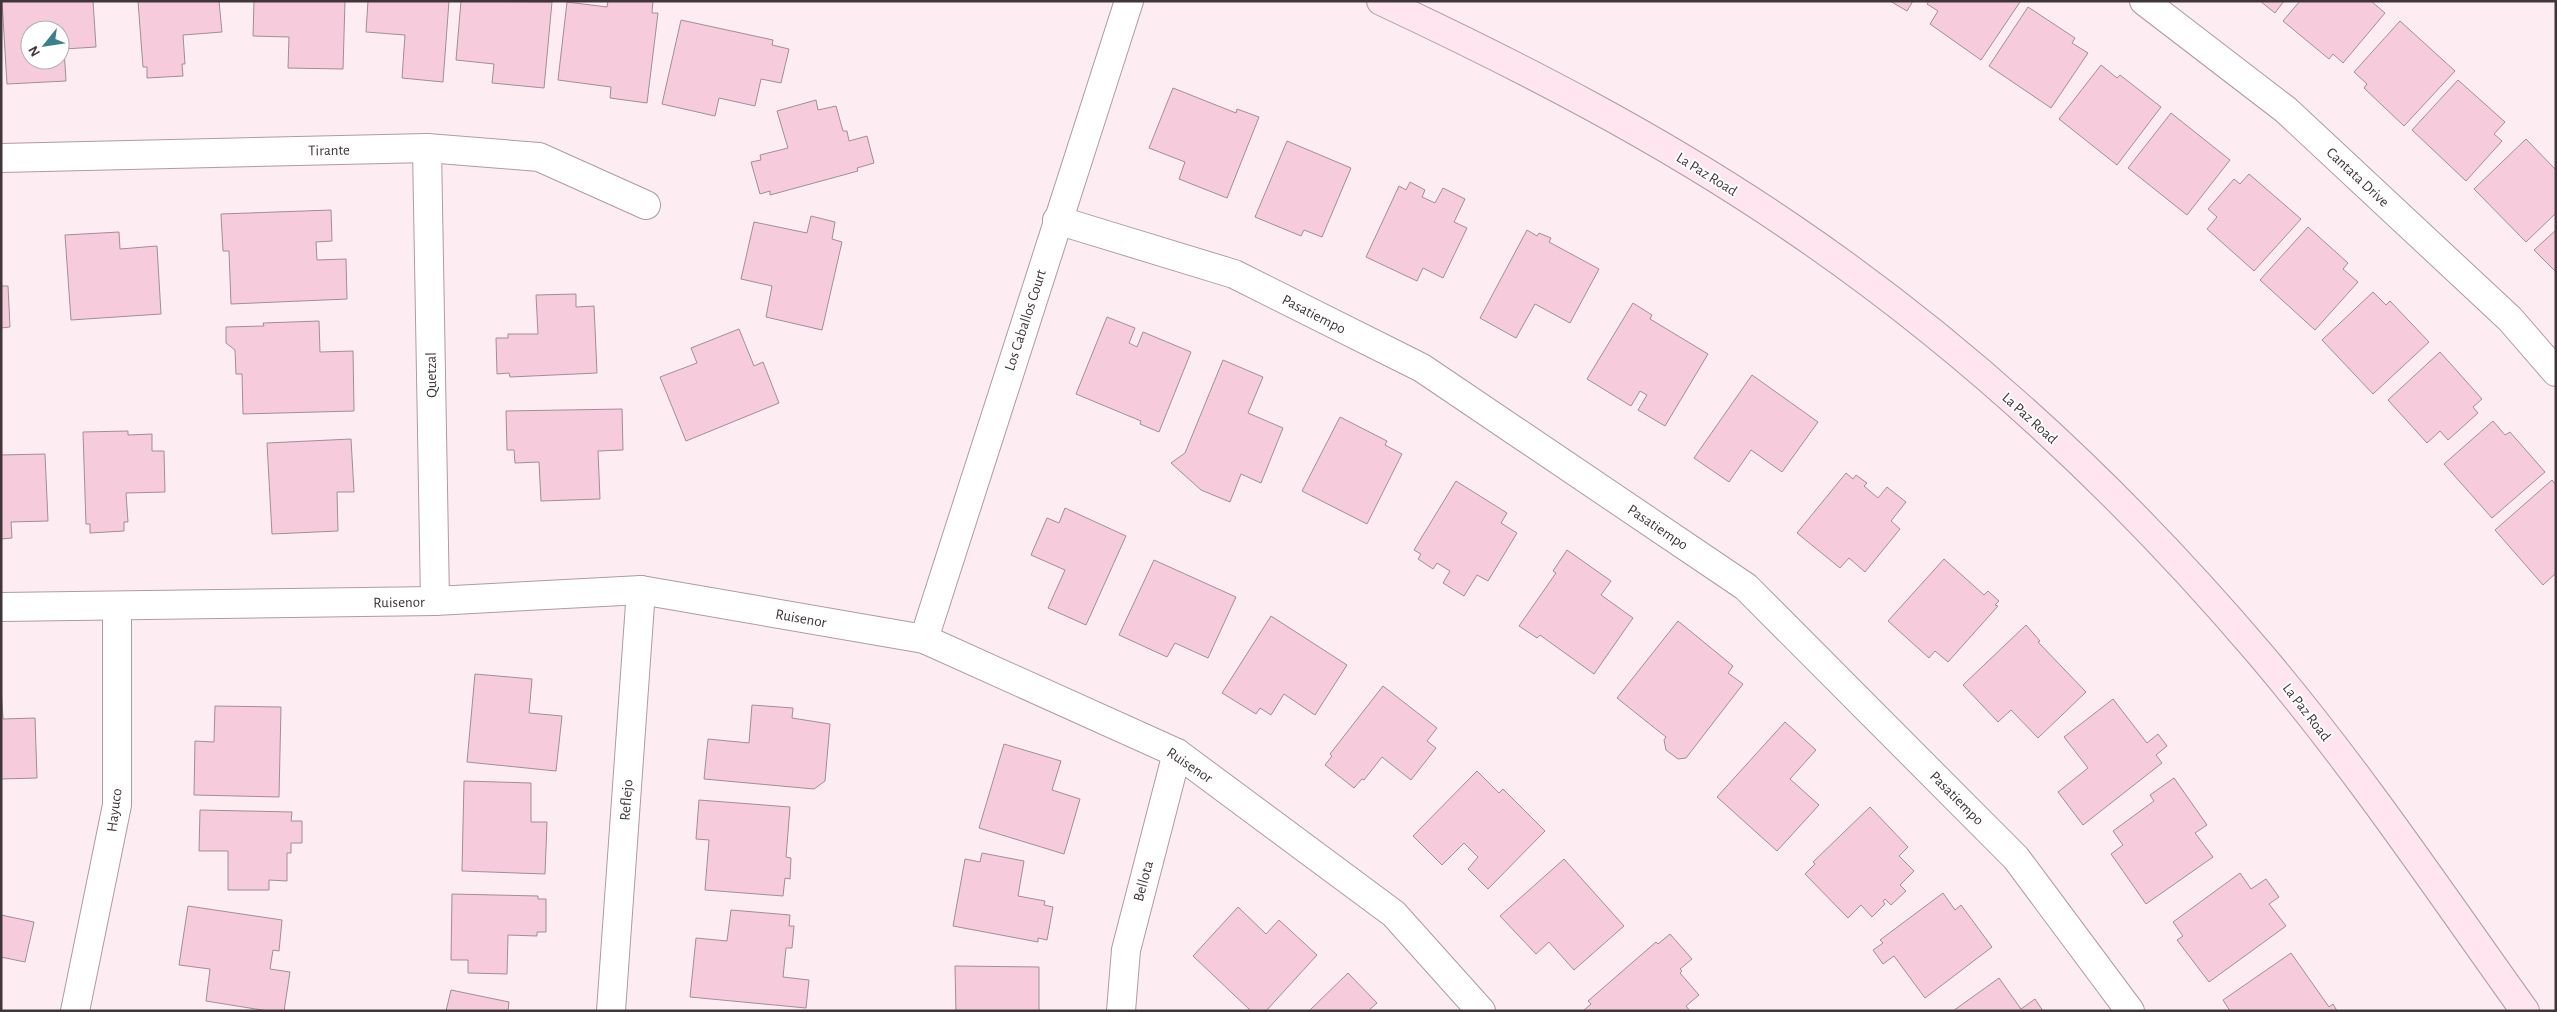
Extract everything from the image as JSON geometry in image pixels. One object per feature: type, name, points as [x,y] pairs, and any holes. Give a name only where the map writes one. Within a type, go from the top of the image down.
[{"type":"main road","name":"La Paz Road","points":[[1380,1],[1509,61],[1601,110],[1723,183],[1837,260],[1948,346],[2019,407],[2154,536],[2262,657],[2321,730],[2391,823],[2524,1011]]},
{"type":"street","name":"Los Caballos Court","points":[[924,639],[1057,220],[1129,1]]},
{"type":"street","name":"Cantata Drive","points":[[2144,1],[2286,110],[2510,319],[2556,372]]},
{"type":"street","name":"Tirante","points":[[1,158],[427,148],[539,157],[646,205]]},
{"type":"street","name":"Quetzal","points":[[427,148],[435,601]]},
{"type":"street","name":"Pasatiempo","points":[[1057,220],[1234,274],[1422,368],[1746,587],[2016,858],[2130,1011]]},
{"type":"street","name":"Ruisenor","points":[[1,607],[435,601],[641,590],[924,639],[1177,753],[1394,914],[1481,1011]]},
{"type":"street","name":"Reflejo","points":[[611,1011],[641,590]]},
{"type":"street","name":"Hayuco","points":[[75,1011],[117,806],[117,606]]},
{"type":"street","name":"Bellota","points":[[1121,1011],[1126,950],[1177,753]]},
{"type":"building","points":[[2,1],[93,1],[96,47],[70,49],[70,20],[20,20],[20,70],[65,70],[66,81],[7,84]]},
{"type":"building","points":[[138,1],[219,1],[222,32],[183,35],[185,64],[182,64],[183,76],[147,78],[147,67],[143,67]]},
{"type":"building","points":[[254,1],[345,1],[343,69],[288,68],[289,37],[253,36]]},
{"type":"building","points":[[368,1],[449,1],[443,82],[402,78],[405,35],[366,32]]},
{"type":"building","points":[[461,1],[552,2],[544,88],[492,83],[494,64],[456,60]]},
{"type":"building","points":[[608,1],[653,1],[652,13],[658,13],[647,103],[610,98],[611,87],[558,80],[567,2],[607,7]]},
{"type":"building","points":[[1890,1],[1913,1],[1907,11]]},
{"type":"building","points":[[1929,1],[2020,2],[1981,60],[1930,24],[1938,11],[1927,4]]},
{"type":"building","points":[[2260,1],[2284,1],[2275,13]]},
{"type":"building","points":[[2300,1],[2371,1],[2385,13],[2343,63],[2333,54],[2329,59],[2283,21]]},
{"type":"building","points":[[2028,7],[2075,38],[2072,43],[2088,53],[2051,108],[1989,66]]},
{"type":"building","points":[[681,20],[773,40],[772,45],[789,49],[781,83],[761,79],[755,106],[719,98],[715,116],[662,104]]},
{"type":"building","points":[[2400,21],[2455,71],[2404,126],[2364,88],[2367,84],[2354,72]]},
{"type":"building","points":[[2101,65],[2117,78],[2120,75],[2161,107],[2117,165],[2059,119]]},
{"type":"building","points":[[2458,80],[2505,122],[2494,134],[2502,141],[2466,181],[2412,130]]},
{"type":"building","points":[[1173,88],[1236,113],[1237,109],[1259,117],[1227,198],[1179,179],[1185,162],[1149,148]]},
{"type":"building","points":[[816,100],[818,110],[836,106],[843,131],[847,131],[849,141],[867,136],[874,163],[857,168],[858,171],[770,195],[770,191],[760,194],[751,162],[761,160],[760,155],[788,148],[777,111]]},
{"type":"building","points":[[2171,113],[2230,160],[2187,215],[2128,168]]},
{"type":"building","points":[[2526,139],[2556,170],[2556,213],[2526,242],[2474,189]]},
{"type":"building","points":[[1287,141],[1351,168],[1322,237],[1304,230],[1301,236],[1255,217]]},
{"type":"building","points":[[2249,174],[2301,219],[2254,271],[2207,229],[2217,217],[2208,209],[2234,179],[2240,184]]},
{"type":"building","points":[[1410,182],[1425,190],[1422,197],[1435,203],[1443,188],[1465,199],[1454,222],[1467,228],[1443,278],[1423,268],[1417,281],[1366,257],[1399,186],[1406,190]]},
{"type":"building","points":[[331,210],[332,241],[316,242],[317,260],[346,259],[347,299],[231,304],[229,251],[223,251],[221,214]]},
{"type":"building","points":[[811,216],[835,222],[832,239],[842,242],[822,330],[766,317],[772,286],[741,279],[754,222],[807,233]]},
{"type":"building","points":[[2308,227],[2348,263],[2343,269],[2358,282],[2315,330],[2260,280]]},
{"type":"building","points":[[1527,230],[1537,236],[1539,233],[1551,238],[1549,242],[1599,269],[1570,323],[1535,304],[1516,338],[1480,318]]},
{"type":"building","points":[[2556,230],[2556,272],[2534,250]]},
{"type":"building","points":[[119,232],[120,249],[157,246],[161,314],[71,320],[65,235]]},
{"type":"building","points":[[1,286],[8,286],[10,327],[1,328]]},
{"type":"building","points":[[2373,292],[2386,305],[2390,301],[2429,342],[2373,394],[2322,340]]},
{"type":"building","points":[[576,294],[576,307],[594,306],[597,373],[510,377],[509,373],[497,374],[496,338],[508,338],[508,334],[538,334],[536,295]]},
{"type":"building","points":[[1633,303],[1652,315],[1650,319],[1708,354],[1665,426],[1638,410],[1647,395],[1640,391],[1631,406],[1587,379]]},
{"type":"building","points":[[1107,317],[1135,328],[1129,343],[1137,347],[1143,332],[1191,352],[1159,432],[1140,424],[1141,421],[1076,394]]},
{"type":"building","points":[[319,321],[320,352],[353,351],[354,411],[243,414],[242,374],[236,374],[235,350],[226,343],[226,327],[264,326],[263,323]]},
{"type":"building","points":[[739,329],[754,366],[763,362],[779,403],[686,441],[660,377],[697,363],[691,348]]},
{"type":"building","points":[[2440,352],[2482,399],[2473,407],[2478,413],[2448,440],[2440,431],[2427,443],[2388,400]]},
{"type":"building","points":[[1223,360],[1263,377],[1248,413],[1283,428],[1261,483],[1241,474],[1230,502],[1201,490],[1171,463],[1185,453]]},
{"type":"building","points":[[1752,375],[1818,422],[1782,472],[1751,450],[1729,482],[1694,458]]},
{"type":"building","points":[[622,409],[623,450],[598,451],[600,499],[541,501],[539,462],[515,463],[514,450],[507,450],[506,411]]},
{"type":"building","points":[[1340,417],[1387,441],[1385,445],[1402,454],[1367,524],[1302,491]]},
{"type":"building","points":[[2493,421],[2505,435],[2510,432],[2545,472],[2492,518],[2444,464]]},
{"type":"building","points":[[128,431],[128,435],[152,434],[152,451],[164,451],[165,492],[126,493],[128,522],[124,522],[124,531],[90,533],[90,524],[86,524],[83,432]]},
{"type":"building","points":[[351,439],[354,492],[337,492],[338,531],[272,534],[267,443]]},
{"type":"building","points":[[45,454],[48,521],[11,522],[12,538],[1,539],[1,455]]},
{"type":"building","points":[[1846,473],[1853,479],[1856,475],[1867,483],[1864,486],[1878,498],[1887,487],[1906,502],[1891,521],[1900,529],[1865,572],[1849,558],[1840,568],[1797,533]]},
{"type":"building","points":[[2552,480],[2556,485],[2556,573],[2543,585],[2495,530]]},
{"type":"building","points":[[1456,481],[1507,513],[1501,523],[1517,533],[1488,581],[1477,575],[1464,596],[1443,583],[1450,571],[1437,563],[1433,569],[1418,559],[1421,554],[1414,550]]},
{"type":"building","points":[[1065,508],[1126,536],[1086,625],[1048,608],[1065,570],[1031,555],[1047,518],[1059,523]]},
{"type":"building","points":[[1567,550],[1611,581],[1601,595],[1633,618],[1594,674],[1540,635],[1537,638],[1519,626],[1556,573],[1553,571]]},
{"type":"building","points":[[1944,559],[1984,595],[1988,591],[1999,601],[1995,605],[1998,606],[1948,662],[1935,651],[1929,658],[1888,621]]},
{"type":"building","points":[[1154,560],[1236,597],[1208,658],[1175,643],[1167,657],[1119,635]]},
{"type":"building","points":[[1271,616],[1347,665],[1315,715],[1284,694],[1271,715],[1260,708],[1256,714],[1222,693]]},
{"type":"building","points":[[1678,621],[1733,666],[1728,673],[1743,684],[1686,758],[1678,759],[1666,750],[1664,740],[1666,737],[1617,698]]},
{"type":"building","points":[[2026,625],[2040,641],[2038,642],[2086,692],[2038,738],[2011,710],[1998,722],[1963,685]]},
{"type":"building","points":[[475,674],[532,679],[529,713],[562,716],[556,771],[467,762]]},
{"type":"building","points":[[1383,686],[1437,728],[1427,741],[1436,748],[1411,780],[1382,757],[1364,780],[1362,779],[1354,788],[1325,765],[1332,756],[1330,754]]},
{"type":"building","points":[[1,688],[3,719],[35,718],[37,778],[1,779]]},
{"type":"building","points":[[2113,699],[2147,743],[2158,734],[2167,746],[2156,755],[2162,763],[2083,825],[2058,792],[2088,768],[2064,737]]},
{"type":"building","points":[[752,705],[793,708],[792,718],[830,724],[825,781],[814,789],[704,779],[708,739],[749,743]]},
{"type":"building","points":[[215,706],[281,707],[279,797],[194,795],[195,741],[214,742]]},
{"type":"building","points":[[1785,722],[1816,750],[1790,779],[1819,805],[1777,851],[1717,797]]},
{"type":"building","points":[[1004,744],[1061,761],[1052,790],[1080,799],[1064,854],[979,828]]},
{"type":"building","points":[[1477,771],[1499,793],[1503,789],[1545,831],[1488,889],[1468,869],[1478,857],[1464,843],[1442,865],[1413,836]]},
{"type":"building","points":[[2174,778],[2207,825],[2195,833],[2213,857],[2146,904],[2111,854],[2123,845],[2113,831],[2154,801],[2150,795]]},
{"type":"building","points":[[464,781],[531,783],[531,822],[547,822],[545,874],[462,871]]},
{"type":"building","points":[[699,800],[790,807],[786,857],[791,858],[790,879],[785,878],[783,896],[705,890],[709,840],[696,839]]},
{"type":"building","points":[[1870,807],[1908,847],[1899,856],[1914,871],[1900,885],[1906,891],[1891,905],[1885,899],[1883,901],[1885,904],[1872,917],[1861,905],[1848,918],[1805,874],[1815,864],[1813,862]]},
{"type":"building","points":[[200,810],[292,812],[291,821],[302,821],[302,843],[291,843],[291,853],[287,853],[287,881],[269,880],[269,890],[228,890],[228,851],[199,851]]},
{"type":"building","points":[[982,853],[1024,861],[1018,896],[1045,901],[1044,905],[1053,907],[1047,940],[1038,938],[1038,942],[953,926],[965,859],[980,862]]},
{"type":"building","points":[[1564,859],[1624,926],[1574,970],[1549,942],[1536,954],[1500,916]]},
{"type":"building","points":[[2240,873],[2251,889],[2266,879],[2279,897],[2269,904],[2286,926],[2209,982],[2177,940],[2183,936],[2173,922]]},
{"type":"building","points":[[1943,893],[1955,910],[1961,905],[1992,947],[1925,998],[1894,956],[1883,964],[1873,950],[1883,943],[1880,940]]},
{"type":"building","points":[[452,894],[538,896],[538,899],[546,899],[546,932],[537,932],[537,936],[508,935],[507,974],[468,973],[468,960],[451,960]]},
{"type":"building","points":[[188,906],[282,920],[279,951],[273,950],[270,969],[290,972],[284,1011],[268,1011],[206,1001],[210,969],[179,965]]},
{"type":"building","points":[[1238,907],[1266,934],[1279,920],[1317,955],[1266,1011],[1251,1011],[1193,956]]},
{"type":"building","points":[[731,910],[790,915],[789,926],[794,926],[792,948],[786,948],[783,977],[809,980],[806,1008],[690,997],[696,938],[727,941]]},
{"type":"building","points":[[1,915],[34,922],[25,962],[1,957]]},
{"type":"building","points":[[1670,934],[1692,959],[1680,969],[1682,971],[1680,973],[1699,995],[1686,1006],[1690,1011],[1583,1011],[1591,1004],[1588,1001],[1656,942],[1658,944]]},
{"type":"building","points":[[2291,953],[2329,1007],[2333,1004],[2337,1011],[2230,1011],[2223,1000]]},
{"type":"building","points":[[955,966],[1039,967],[1039,1011],[956,1011]]},
{"type":"building","points":[[1348,973],[1377,1003],[1368,1011],[1309,1011]]},
{"type":"building","points":[[1999,978],[2021,1009],[2035,999],[2043,1011],[1953,1011]]},
{"type":"building","points":[[451,990],[509,1002],[508,1011],[446,1011]]}]
